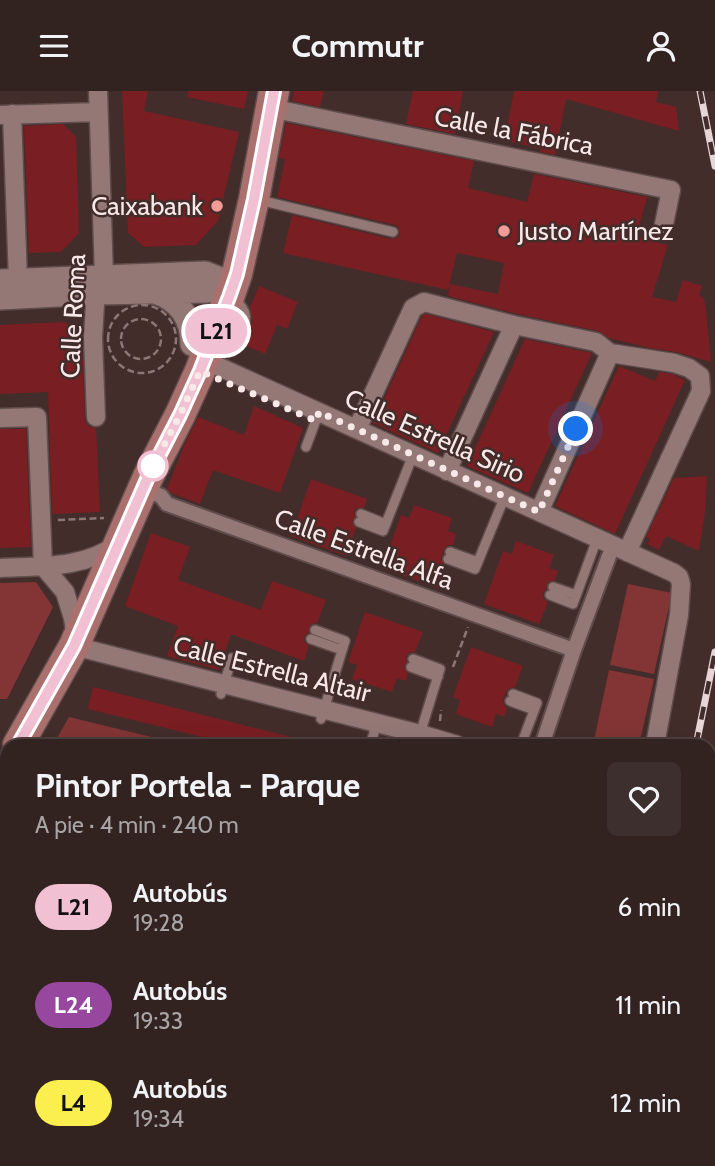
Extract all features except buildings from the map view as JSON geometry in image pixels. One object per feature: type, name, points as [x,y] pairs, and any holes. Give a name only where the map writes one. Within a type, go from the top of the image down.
[{"type":"main road","points":[[221,286],[237,274],[264,153],[272,99]]},
{"type":"main road","points":[[21,739],[73,647],[98,593],[114,530],[145,483],[211,356],[217,301],[254,151],[272,99]]},
{"type":"street","name":"Calle Roma","points":[[96,417],[93,337],[100,285],[98,91]]},
{"type":"street","name":"Calle la Fábrica","points":[[272,99],[671,190],[664,224]]},
{"type":"street","points":[[98,111],[6,115],[9,280],[100,285],[178,303],[211,356]]},
{"type":"street","points":[[0,298],[205,273],[221,286]]},
{"type":"street","points":[[157,300],[221,286]]},
{"type":"street","points":[[357,429],[413,308],[424,302],[596,342],[610,353],[689,367],[700,376],[701,391],[627,552]]},
{"type":"street","points":[[447,471],[514,324]]},
{"type":"street","points":[[539,512],[610,353]]},
{"type":"street","name":"Calle Estrella Sirio","points":[[211,356],[317,417],[600,548],[672,584],[680,594]]},
{"type":"street","points":[[0,418],[37,417],[50,565],[65,592],[73,618],[73,647]]},
{"type":"street","name":"Calle Estrella Sirio","points":[[317,417],[357,429],[411,460],[447,471],[503,501],[539,512],[600,548],[627,552],[674,573],[680,577],[680,594]]},
{"type":"street","name":"Calle Estrella Alfa","points":[[145,483],[167,505],[574,650]]},
{"type":"street","points":[[0,568],[71,563],[98,556],[114,530]]},
{"type":"street","points":[[544,739],[574,650],[600,548]]},
{"type":"street","points":[[50,565],[78,568],[87,572],[94,578],[98,593],[81,599],[65,592]]},
{"type":"street","points":[[655,739],[679,615],[680,594]]},
{"type":"street","name":"Calle Estrella Altair","points":[[73,647],[322,714],[372,733],[402,739]]},
{"type":"lane","points":[[253,202],[393,232]]},
{"type":"lane","points":[[306,447],[317,417]]},
{"type":"lane","points":[[360,518],[383,531],[411,460]]},
{"type":"lane","points":[[449,555],[475,569],[503,501]]},
{"type":"lane","points":[[551,591],[573,604],[600,548]]},
{"type":"lane","points":[[313,635],[345,641],[322,714]]},
{"type":"lane","points":[[223,689],[232,658]]},
{"type":"lane","points":[[412,663],[438,677],[423,739]]},
{"type":"lane","points":[[511,698],[537,703],[523,739]]},
{"type":"path","points":[[157,300],[175,330],[175,348],[165,364],[156,370],[134,373],[115,361],[107,346],[108,330],[119,312],[157,300]]},
{"type":"path","points":[[152,322],[157,300]]},
{"type":"path","points":[[134,320],[152,322],[160,332],[158,350],[142,359],[130,356],[122,346],[124,328],[134,320]]},
{"type":"path","points":[[50,520],[114,530]]},
{"type":"path","points":[[451,672],[473,614]]},
{"type":"path","points":[[440,721],[442,708]]},
{"type":"shaded area","points":[[36,582],[53,607],[7,699],[0,699],[0,583]]},
{"type":"shaded area","points":[[628,584],[672,593],[654,674],[610,665]]},
{"type":"shaded area","points":[[609,670],[654,679],[640,739],[594,739]]},
{"type":"shaded area","points":[[69,717],[160,739],[56,739]]},
{"type":"railway","points":[[700,91],[715,166]]},
{"type":"railway","points":[[697,739],[715,652]]},
{"type":"bus line","name":"L21","points":[[21,739],[74,646],[148,477],[200,371],[229,297],[254,199],[274,91]]},
{"type":"place","name":"Caixabank","points":[[217,206]]},
{"type":"place","name":"Justo Martínez","points":[[504,231]]},
{"type":"route","points":[[153,466],[200,371],[316,421],[319,412],[539,512],[576,429]]}]
